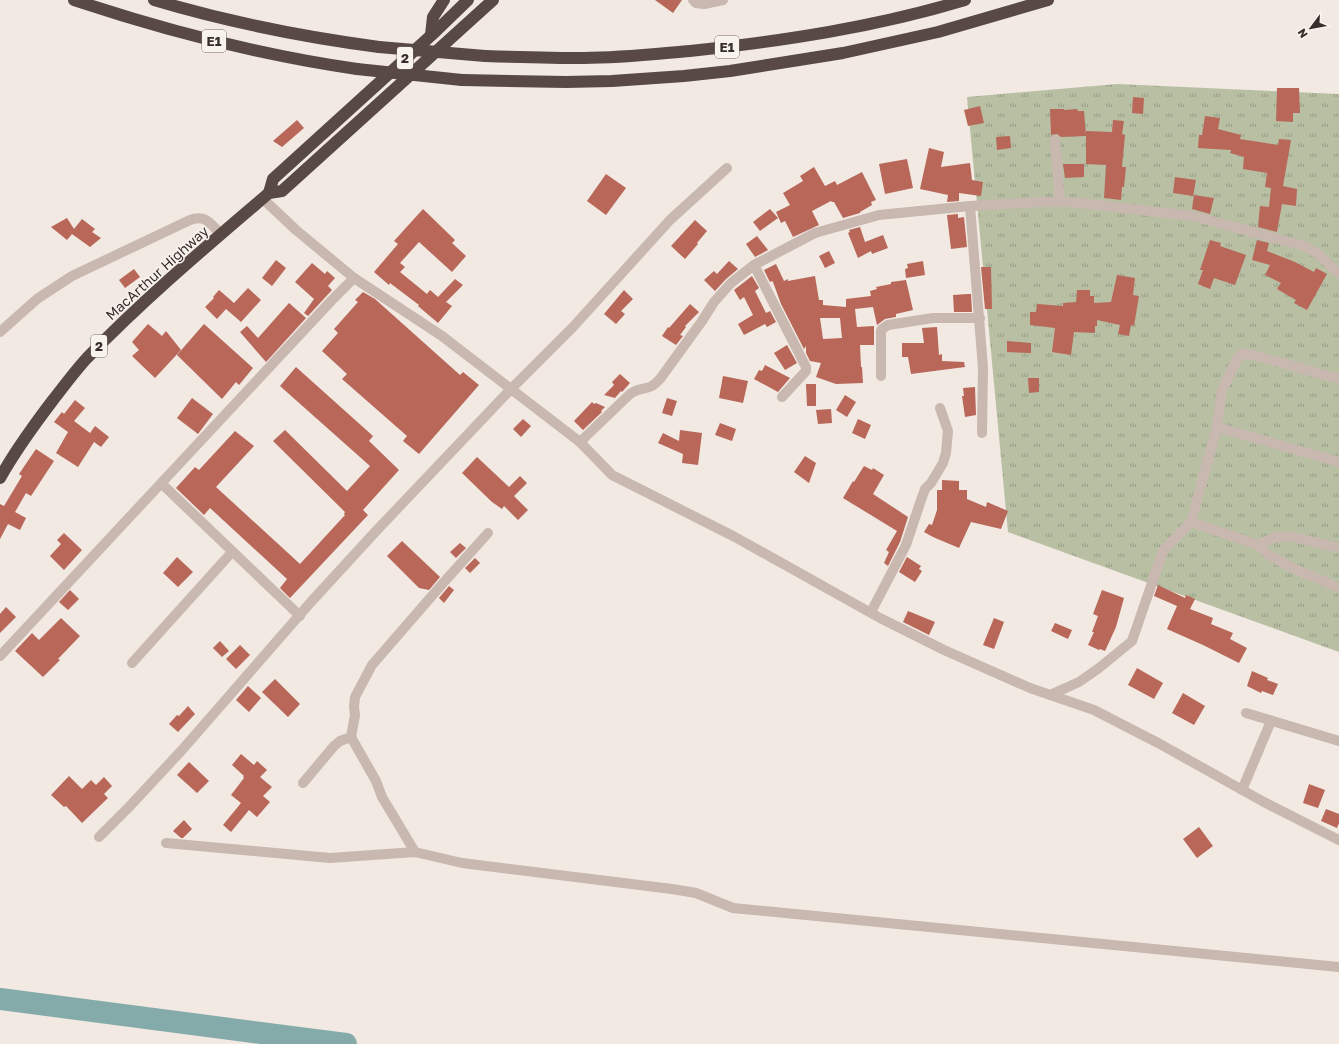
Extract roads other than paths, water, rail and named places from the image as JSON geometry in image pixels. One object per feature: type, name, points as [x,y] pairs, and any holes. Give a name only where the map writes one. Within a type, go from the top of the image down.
[{"type":"highway","name":"E1","points":[[74,0],[159,27],[224,44],[296,59],[357,68],[462,80],[566,82],[612,81],[684,76],[730,71],[843,52],[938,32],[1048,0]]},
{"type":"highway","name":"E1","points":[[154,0],[235,22],[324,39],[379,47],[485,56],[597,58],[661,54],[741,46],[833,32],[934,9],[965,0]]},
{"type":"highway","points":[[431,35],[433,17],[444,0]]},
{"type":"highway","name":"MacArthur Highway","points":[[266,196],[273,179],[468,0]]},
{"type":"highway","name":"MacArthur Highway","points":[[0,478],[42,416],[86,359],[147,300],[221,234],[266,196],[282,191],[493,0]]},
{"type":"street","points":[[693,0],[696,3],[704,4],[723,0]]},
{"type":"street","points":[[1056,140],[1060,202]]},
{"type":"street","points":[[99,837],[182,750],[310,603],[377,530],[510,389],[573,327],[670,220],[727,168]]},
{"type":"street","points":[[266,196],[296,230],[354,278],[442,336],[580,442],[612,475],[735,537],[880,618],[944,650],[1030,688],[1094,710],[1160,744],[1242,790],[1339,840]]},
{"type":"street","points":[[580,442],[630,394],[637,389],[652,386],[660,379],[714,302],[731,284],[754,265],[815,233],[879,215],[970,206],[1071,202],[1193,216],[1301,245],[1317,253],[1339,274]]},
{"type":"street","points":[[970,206],[983,368],[982,433]]},
{"type":"street","points":[[0,332],[37,299],[72,276],[190,220],[198,217],[205,218],[221,234]]},
{"type":"street","points":[[754,265],[806,367],[806,371],[782,397]]},
{"type":"street","points":[[0,656],[354,278]]},
{"type":"street","points":[[881,376],[881,332],[884,326],[888,324],[933,318],[980,318]]},
{"type":"street","points":[[1050,695],[1079,682],[1132,641],[1163,551],[1191,522],[1217,427],[1222,390],[1236,358],[1242,354],[1250,354],[1339,379]]},
{"type":"street","points":[[871,612],[906,545],[926,489],[944,463],[948,431],[940,408]]},
{"type":"street","points":[[1217,427],[1339,462]]},
{"type":"street","points":[[162,484],[300,616]]},
{"type":"street","points":[[1191,522],[1258,545],[1269,555],[1293,568],[1339,588]]},
{"type":"street","points":[[415,852],[382,797],[376,781],[351,737],[355,715],[355,697],[372,665],[488,533]]},
{"type":"street","points":[[1258,545],[1275,537],[1294,537],[1339,548]]},
{"type":"street","points":[[132,663],[232,552]]},
{"type":"street","points":[[1246,713],[1339,741]]},
{"type":"street","points":[[1242,790],[1271,721]]},
{"type":"street","points":[[303,783],[334,746],[340,741],[351,737]]},
{"type":"street","points":[[166,843],[330,858],[415,852],[462,863],[696,893],[733,908],[1339,967]]},
{"type":"waterway","points":[[0,999],[346,1044]]}]
